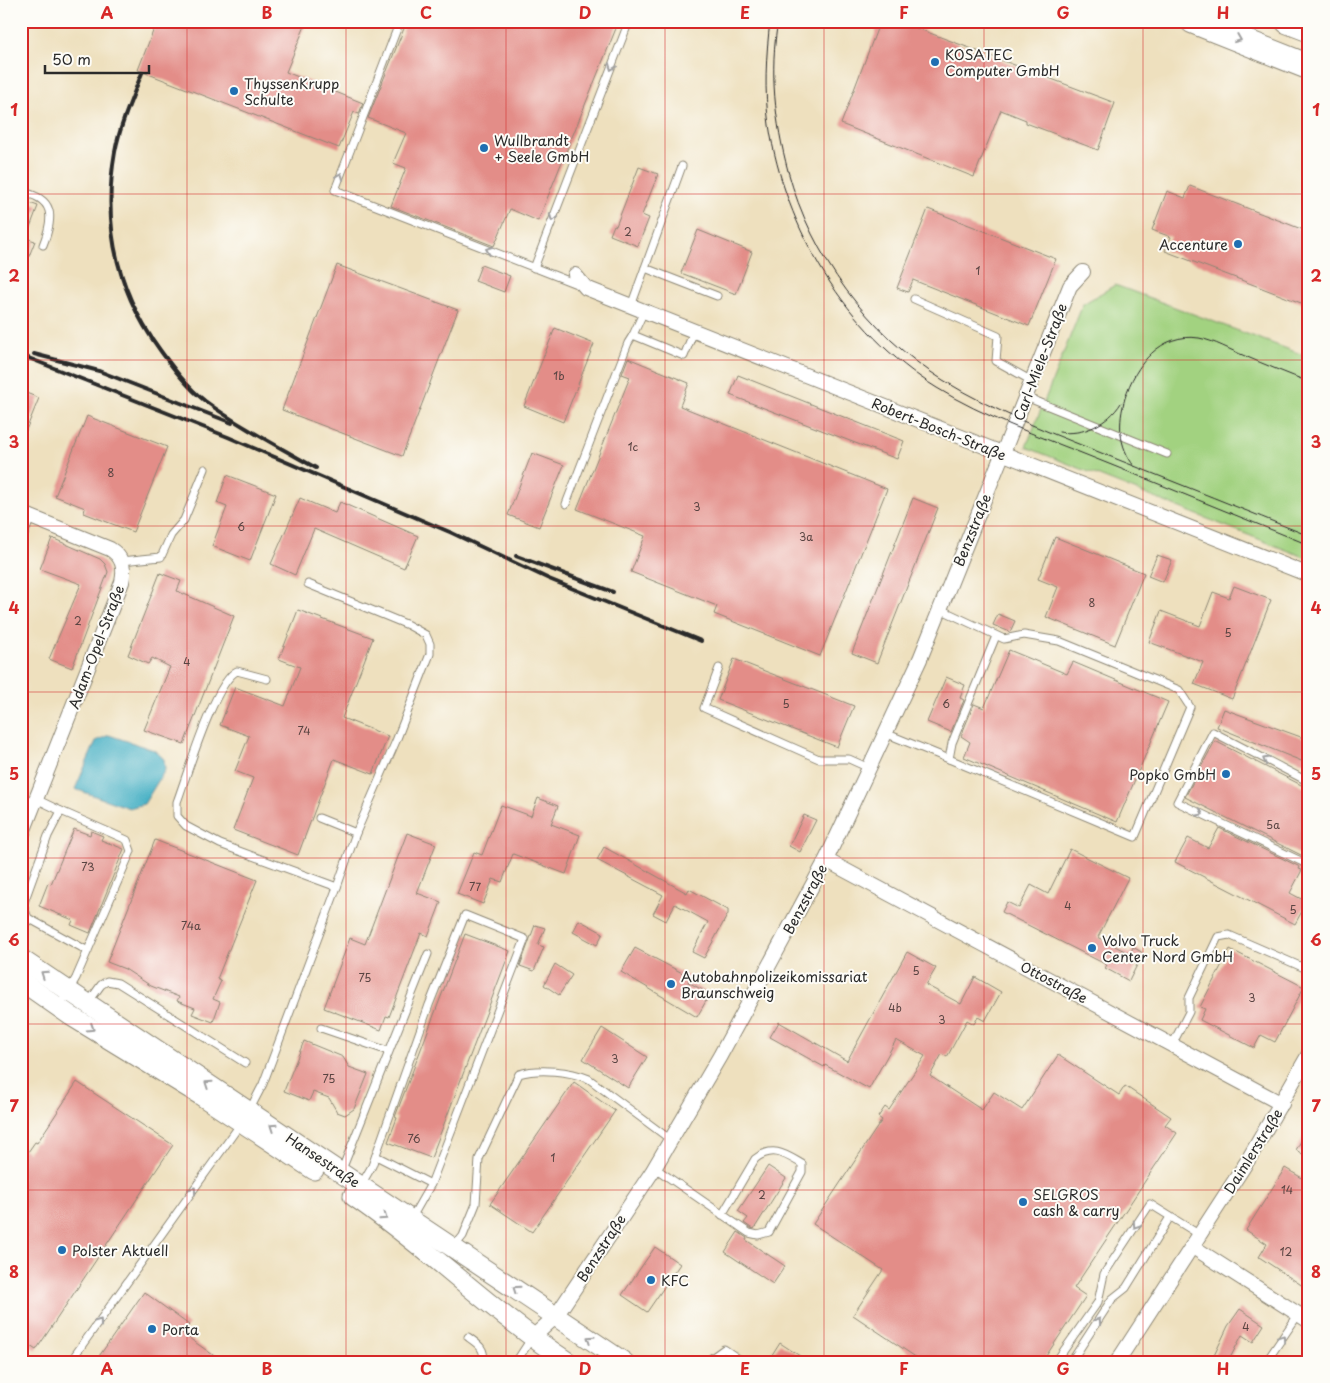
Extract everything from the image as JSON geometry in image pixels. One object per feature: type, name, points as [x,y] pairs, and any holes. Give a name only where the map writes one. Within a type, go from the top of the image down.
[{"type":"highway","points":[[1193,21],[1309,67]]},
{"type":"highway","points":[[1288,21],[1309,29]]},
{"type":"highway","points":[[1296,21],[1309,25]]},
{"type":"main road","name":"Hansestraße","points":[[21,959],[88,1003],[390,1221],[436,1258],[494,1310],[568,1362]]},
{"type":"main road","name":"Hansestraße","points":[[21,981],[59,1007],[361,1185],[624,1362]]},
{"type":"street","name":"Carl-Miele-Straße","points":[[1002,454],[1070,286],[1082,272]]},
{"type":"street","name":"Robert-Bosch-Straße","points":[[575,275],[586,288],[1309,576]]},
{"type":"street","name":"Benzstraße","points":[[532,1338],[556,1316],[655,1168],[765,976],[826,860],[920,659],[1002,454]]},
{"type":"street","points":[[26,515],[110,549],[117,553],[122,561]]},
{"type":"street","name":"Adam-Opel-Straße","points":[[21,837],[122,582],[124,569],[122,561]]},
{"type":"street","name":"Ottostraße","points":[[826,860],[1282,1104]]},
{"type":"street","name":"Daimlerstraße","points":[[1117,1362],[1197,1241],[1282,1104],[1309,1054]]},
{"type":"street","points":[[1197,1241],[1304,1318]]},
{"type":"lane","points":[[400,21],[335,190],[586,288]]},
{"type":"lane","points":[[534,268],[629,21]]},
{"type":"lane","points":[[566,504],[628,343],[633,335],[645,268],[682,166]]},
{"type":"lane","points":[[21,192],[37,197],[47,204],[51,214],[49,230],[43,245]]},
{"type":"lane","points":[[645,268],[716,296]]},
{"type":"lane","points":[[914,299],[998,336],[996,361],[1032,382]]},
{"type":"lane","points":[[633,335],[684,356],[694,331]]},
{"type":"lane","points":[[1026,397],[1167,454]]},
{"type":"lane","points":[[122,561],[161,557],[171,535],[184,520],[205,469]]},
{"type":"lane","points":[[21,542],[26,515]]},
{"type":"lane","points":[[70,1362],[245,1117],[262,1084],[356,833],[396,741],[430,654],[430,644],[426,635],[408,625],[308,584]]},
{"type":"lane","points":[[885,733],[1135,837],[1190,707],[1180,690],[1068,644],[1024,635],[1004,640],[940,609]]},
{"type":"lane","points":[[949,759],[952,743],[996,636]]},
{"type":"lane","points":[[719,668],[704,708],[819,759],[849,759],[869,768]]},
{"type":"lane","points":[[267,679],[237,671],[230,674],[218,694],[177,802],[177,816],[186,826],[220,844],[337,886]]},
{"type":"lane","points":[[1309,782],[1213,732],[1178,802],[1309,865]]},
{"type":"lane","points":[[36,799],[127,840],[131,851],[88,950],[69,991],[59,1007]]},
{"type":"lane","points":[[62,811],[48,836],[23,905],[28,918],[88,950]]},
{"type":"lane","points":[[319,818],[356,833]]},
{"type":"lane","points":[[361,1185],[376,1156],[429,1005],[465,915],[525,939],[431,1184],[411,1219]]},
{"type":"lane","points":[[1172,1045],[1189,1012],[1189,998],[1218,937],[1229,935],[1309,970]]},
{"type":"lane","points":[[340,1172],[428,954]]},
{"type":"lane","points":[[88,1003],[101,985],[107,981],[118,984],[245,1063]]},
{"type":"lane","points":[[321,1028],[388,1051]]},
{"type":"lane","points":[[454,1248],[463,1236],[476,1204],[479,1159],[519,1074],[528,1071],[577,1074],[589,1079],[672,1140]]},
{"type":"lane","points":[[655,1168],[722,1215],[749,1233],[758,1235],[769,1232],[802,1172],[802,1164],[781,1152],[764,1152],[755,1159],[722,1215]]},
{"type":"lane","points":[[376,1156],[431,1184]]},
{"type":"lane","points":[[1052,1362],[1057,1360],[1098,1302],[1104,1274],[1150,1204],[1170,1217],[1197,1241]]},
{"type":"lane","points":[[1071,1362],[1112,1298],[1126,1288],[1170,1217]]},
{"type":"lane","points":[[1266,1362],[1304,1318]]},
{"type":"lane","points":[[468,1337],[482,1347],[484,1354],[483,1362]]},
{"type":"lane","points":[[516,1362],[532,1338]]},
{"type":"lane","points":[[706,1362],[724,1349],[743,1362]]},
{"type":"green space","points":[[1115,285],[1309,357],[1309,559],[1026,447],[1083,304]]},
{"type":"water","points":[[109,735],[154,750],[164,759],[165,770],[144,804],[129,808],[75,789],[96,741]]},
{"type":"building","name":"ThyssenKrupp Schulte","points":[[157,21],[307,21],[286,72],[363,103],[359,114],[354,112],[339,148],[138,70]]},
{"type":"building","name":"Wullbrandt + Seele GmbH","points":[[407,21],[619,21],[538,221],[510,209],[494,246],[391,206],[406,168],[393,163],[406,133],[368,118]]},
{"type":"building","name":"KOSATEC Computer GmbH","points":[[880,21],[898,21],[1115,103],[1098,150],[1026,123],[1026,120],[1001,110],[974,177],[841,124]]},
{"type":"building","points":[[639,167],[658,174],[642,215],[649,218],[638,246],[610,235],[614,225],[616,226]]},
{"type":"building","name":"Accenture","points":[[1190,186],[1309,232],[1309,306],[1165,251],[1171,237],[1152,230],[1167,191],[1185,198]]},
{"type":"building","points":[[21,200],[38,206],[26,238],[35,241],[22,274]]},
{"type":"building","points":[[928,209],[1056,259],[1029,326],[913,280],[908,292],[897,288]]},
{"type":"building","points":[[698,230],[752,252],[736,294],[681,273]]},
{"type":"building","points":[[337,265],[458,310],[402,456],[282,410]]},
{"type":"building","points":[[481,265],[510,276],[504,292],[475,281]]},
{"type":"building","points":[[555,328],[594,344],[563,422],[524,406]]},
{"type":"building","points":[[628,358],[689,383],[680,406],[887,489],[820,656],[714,614],[717,606],[631,572],[645,536],[577,509],[630,377],[622,374]]},
{"type":"building","points":[[738,375],[904,441],[897,459],[730,395]]},
{"type":"building","points":[[21,391],[39,398],[22,440],[21,440]]},
{"type":"building","points":[[87,416],[167,447],[133,532],[84,513],[85,508],[55,496]]},
{"type":"building","points":[[532,453],[564,465],[539,527],[508,515]]},
{"type":"building","points":[[227,475],[276,494],[250,561],[212,546],[227,507],[217,503]]},
{"type":"building","points":[[300,498],[335,513],[340,502],[418,536],[404,568],[314,529],[295,575],[271,564]]},
{"type":"building","points":[[913,498],[938,508],[877,663],[852,653]]},
{"type":"building","points":[[1055,537],[1144,573],[1115,645],[1046,617],[1058,587],[1038,579]]},
{"type":"building","points":[[52,538],[100,559],[105,564],[108,572],[72,668],[49,659],[81,584],[40,569]]},
{"type":"building","points":[[1157,555],[1172,560],[1163,582],[1148,576]]},
{"type":"building","points":[[160,573],[181,581],[177,591],[234,616],[184,744],[144,730],[170,667],[152,658],[148,664],[128,655]]},
{"type":"building","points":[[1234,586],[1271,600],[1232,699],[1194,684],[1203,662],[1149,642],[1161,611],[1200,626],[1213,592],[1229,598]]},
{"type":"building","points":[[298,610],[373,638],[342,718],[388,736],[373,774],[334,759],[298,855],[233,830],[253,778],[235,771],[249,736],[220,725],[235,687],[285,706],[300,667],[279,659]]},
{"type":"building","points":[[998,614],[1015,621],[1010,632],[993,625]]},
{"type":"building","points":[[1009,650],[1067,674],[1073,662],[1168,702],[1117,822],[964,757],[970,742],[961,736],[974,704],[984,708]]},
{"type":"building","points":[[734,659],[854,706],[837,747],[718,700]]},
{"type":"building","points":[[946,677],[965,685],[960,698],[964,700],[951,732],[927,722]]},
{"type":"building","points":[[1224,709],[1309,740],[1309,764],[1217,727]]},
{"type":"building","points":[[1215,741],[1309,789],[1309,850],[1305,857],[1185,797]]},
{"type":"building","points":[[538,798],[558,806],[551,824],[580,835],[566,874],[513,854],[502,882],[493,879],[483,904],[457,894],[474,852],[482,855],[501,805],[531,816]]},
{"type":"building","points":[[804,815],[816,820],[800,852],[789,846]]},
{"type":"building","points":[[1219,828],[1300,867],[1299,869],[1302,870],[1290,893],[1307,902],[1295,924],[1175,862],[1188,838],[1208,848]]},
{"type":"building","points":[[74,829],[90,835],[91,831],[103,836],[101,840],[124,849],[90,933],[71,925],[73,920],[39,906],[48,883],[51,884]]},
{"type":"building","points":[[407,833],[436,844],[417,893],[441,902],[428,936],[421,933],[389,1017],[386,1016],[381,1030],[324,1008],[350,938],[365,944]]},
{"type":"building","points":[[155,840],[257,880],[217,979],[221,981],[213,999],[220,1002],[213,1022],[192,1014],[195,1008],[177,1001],[179,997],[151,986],[125,969],[107,962]]},
{"type":"building","points":[[604,847],[687,893],[689,889],[728,910],[728,914],[704,958],[692,952],[708,922],[675,904],[666,921],[653,914],[663,895],[597,860]]},
{"type":"building","points":[[1070,849],[1128,878],[1098,937],[1130,954],[1133,947],[1143,953],[1129,981],[1105,968],[1107,965],[1002,912],[1007,902],[1019,908],[1031,885],[1048,894]]},
{"type":"building","points":[[579,920],[603,933],[597,945],[573,932]]},
{"type":"building","points":[[535,925],[545,928],[538,945],[544,947],[534,971],[520,966]]},
{"type":"building","points":[[465,934],[510,951],[431,1158],[388,1142],[397,1118],[395,1117]]},
{"type":"building","points":[[635,948],[690,977],[688,982],[710,994],[697,1017],[621,972]]},
{"type":"building","points":[[1230,949],[1304,987],[1275,1042],[1261,1035],[1254,1048],[1200,1020],[1205,1009],[1200,1007]]},
{"type":"building","name":"SELGROS cash & carry","points":[[907,952],[936,968],[926,985],[961,1004],[975,977],[1001,992],[985,1021],[978,1017],[974,1024],[967,1020],[947,1057],[942,1054],[930,1076],[982,1110],[994,1092],[1022,1110],[1058,1055],[1119,1095],[1125,1086],[1171,1117],[1165,1125],[1177,1133],[1074,1288],[1086,1296],[1042,1362],[923,1362],[853,1315],[883,1270],[813,1224],[882,1120],[878,1117],[885,1107],[889,1110],[925,1056],[896,1040],[869,1089],[770,1037],[779,1022],[847,1061]]},
{"type":"building","points":[[555,964],[572,975],[559,995],[544,985]]},
{"type":"building","points":[[602,1028],[647,1057],[628,1088],[583,1059]]},
{"type":"building","points":[[304,1041],[343,1057],[349,1067],[368,1074],[354,1109],[345,1115],[337,1112],[329,1098],[313,1092],[309,1101],[284,1091]]},
{"type":"building","name":"Polster Aktuell","points":[[77,1082],[173,1145],[36,1350],[21,1340],[21,1147],[28,1152],[35,1142],[37,1143]]},
{"type":"building","points":[[574,1082],[615,1111],[532,1232],[490,1204]]},
{"type":"building","points":[[1309,1127],[1309,1158],[1296,1150]]},
{"type":"building","points":[[768,1166],[786,1178],[754,1229],[744,1223],[748,1218],[738,1211]]},
{"type":"building","points":[[1285,1168],[1309,1182],[1309,1290],[1259,1257],[1267,1244],[1246,1230]]},
{"type":"building","points":[[738,1232],[747,1238],[746,1240],[785,1266],[773,1284],[725,1252]]},
{"type":"building","name":"KFC","points":[[655,1247],[680,1264],[647,1312],[622,1295]]},
{"type":"building","name":"Porta","points":[[144,1292],[189,1325],[182,1333],[223,1362],[95,1362]]},
{"type":"building","points":[[1240,1309],[1264,1325],[1253,1342],[1242,1335],[1228,1362],[1211,1362],[1228,1326]]},
{"type":"building","points":[[780,1343],[809,1362],[768,1362]]},
{"type":"tram line","points":[[770,21],[766,73],[767,112],[777,164],[789,202],[805,239],[825,274],[848,308],[875,338],[904,365],[937,388],[973,408],[1030,433],[1309,545]]},
{"type":"tram line","points":[[778,21],[774,59],[777,115],[788,171],[798,202],[812,233],[846,290],[891,340],[943,380],[1007,414],[1309,536]]},
{"type":"tram line","points":[[1134,466],[1122,442],[1121,416],[1125,398],[1135,374],[1143,363],[1152,353],[1173,340],[1185,338],[1205,339],[1309,382]]},
{"type":"tram line","points":[[1059,432],[1077,432],[1094,427],[1109,417],[1121,403]]},
{"type":"railway","points":[[142,73],[120,132],[111,179],[110,205],[116,256],[133,304],[160,350],[198,396],[245,428],[316,468]]},
{"type":"railway","points":[[34,354],[99,371],[232,423]]},
{"type":"railway","points":[[21,355],[228,437],[452,533],[549,579],[701,641]]},
{"type":"railway","points":[[516,556],[613,592]]},
{"type":"place","name":"KOSATEC Computer GmbH","points":[[935,62]]},
{"type":"place","name":"ThyssenKrupp Schulte","points":[[234,91]]},
{"type":"place","name":"Wullbrandt + Seele GmbH","points":[[484,148]]},
{"type":"place","name":"Accenture","points":[[1238,244]]},
{"type":"place","name":"Popko GmbH","points":[[1226,774]]},
{"type":"place","name":"Volvo Truck Center Nord GmbH","points":[[1092,948]]},
{"type":"place","name":"Autobahnpolizeikomissariat Braunschweig","points":[[671,984]]},
{"type":"place","name":"SELGROS cash & carry","points":[[1023,1202]]},
{"type":"place","name":"Polster Aktuell","points":[[62,1250]]},
{"type":"place","name":"KFC","points":[[651,1280]]},
{"type":"place","name":"Porta","points":[[152,1329]]}]
